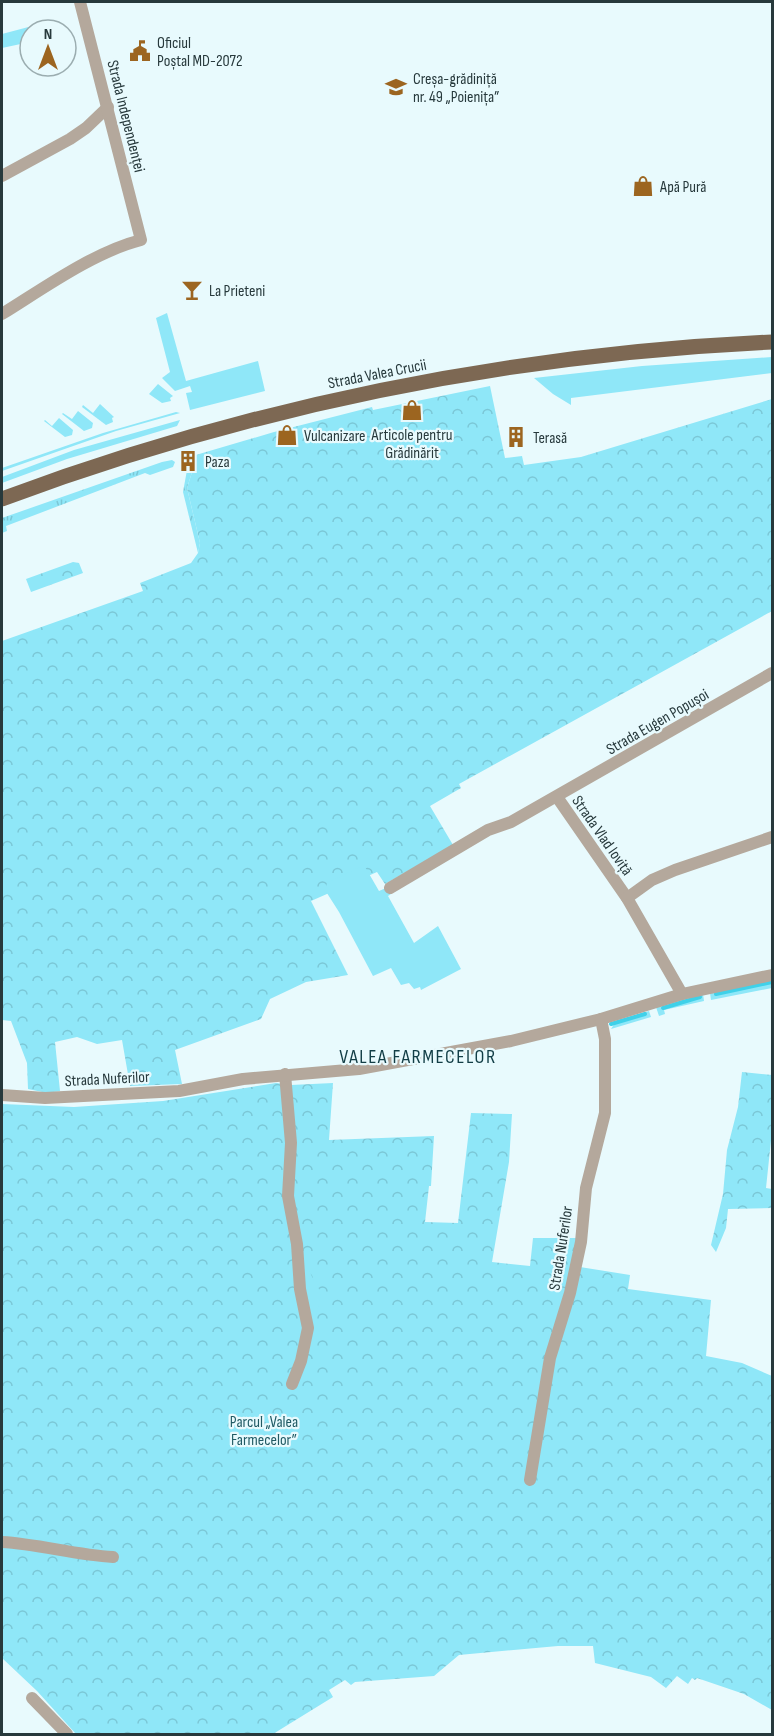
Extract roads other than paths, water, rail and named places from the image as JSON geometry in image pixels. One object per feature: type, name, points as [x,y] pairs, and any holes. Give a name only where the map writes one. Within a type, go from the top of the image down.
[{"type":"main road","name":"Strada Valea Crucii","points":[[2,499],[134,453],[264,416],[332,400],[441,378],[572,358],[772,342]]},
{"type":"street","name":"Strada Independenței","points":[[2,314],[100,256],[124,244],[141,240],[80,2]]},
{"type":"street","points":[[2,176],[70,138],[108,107]]},
{"type":"street","name":"Strada Eugen Popușoi","points":[[557,797],[772,673]]},
{"type":"street","name":"Strada Vlad Ioviță","points":[[390,888],[488,830],[511,822],[557,797],[627,898],[682,994]]},
{"type":"street","points":[[627,898],[652,880],[675,870],[772,837]]},
{"type":"street","name":"Strada Nuferilor","points":[[2,1095],[45,1098],[179,1091],[243,1079],[359,1069],[511,1041],[601,1019],[682,994],[772,975]]},
{"type":"street","name":"Strada Nuferilor","points":[[530,1480],[550,1358],[570,1293],[581,1242],[586,1188],[605,1113],[605,1039],[601,1019]]},
{"type":"street","points":[[285,1074],[291,1143],[288,1196],[297,1244],[300,1289],[308,1328],[301,1361],[292,1384]]},
{"type":"street","points":[[2,1542],[113,1557]]},
{"type":"street","points":[[32,1698],[67,1734]]},
{"type":"waterway","points":[[716,994],[772,982]]},
{"type":"waterway","points":[[663,1008],[700,997]]},
{"type":"waterway","points":[[611,1024],[645,1014]]},
{"type":"place","name":"Oficiul Poștal MD-2072","points":[[140,51]]},
{"type":"place","name":"Creșa-grădiniță nr. 49 „Poienița”","points":[[396,87]]},
{"type":"place","name":"Apă Pură","points":[[643,186]]},
{"type":"place","name":"La Prieteni","points":[[192,290]]},
{"type":"place","name":"Articole pentru Grădinărit","points":[[412,410]]},
{"type":"place","name":"Vulcanizare","points":[[287,435]]},
{"type":"place","name":"Terasă","points":[[516,437]]},
{"type":"place","name":"Paza","points":[[188,461]]},
{"type":"district","name":"VALEA FARMECELOR","points":[[418,1056]]},
{"type":"park label","name":"Parcul „Valea Farmecelor”","points":[[264,1430]]}]
